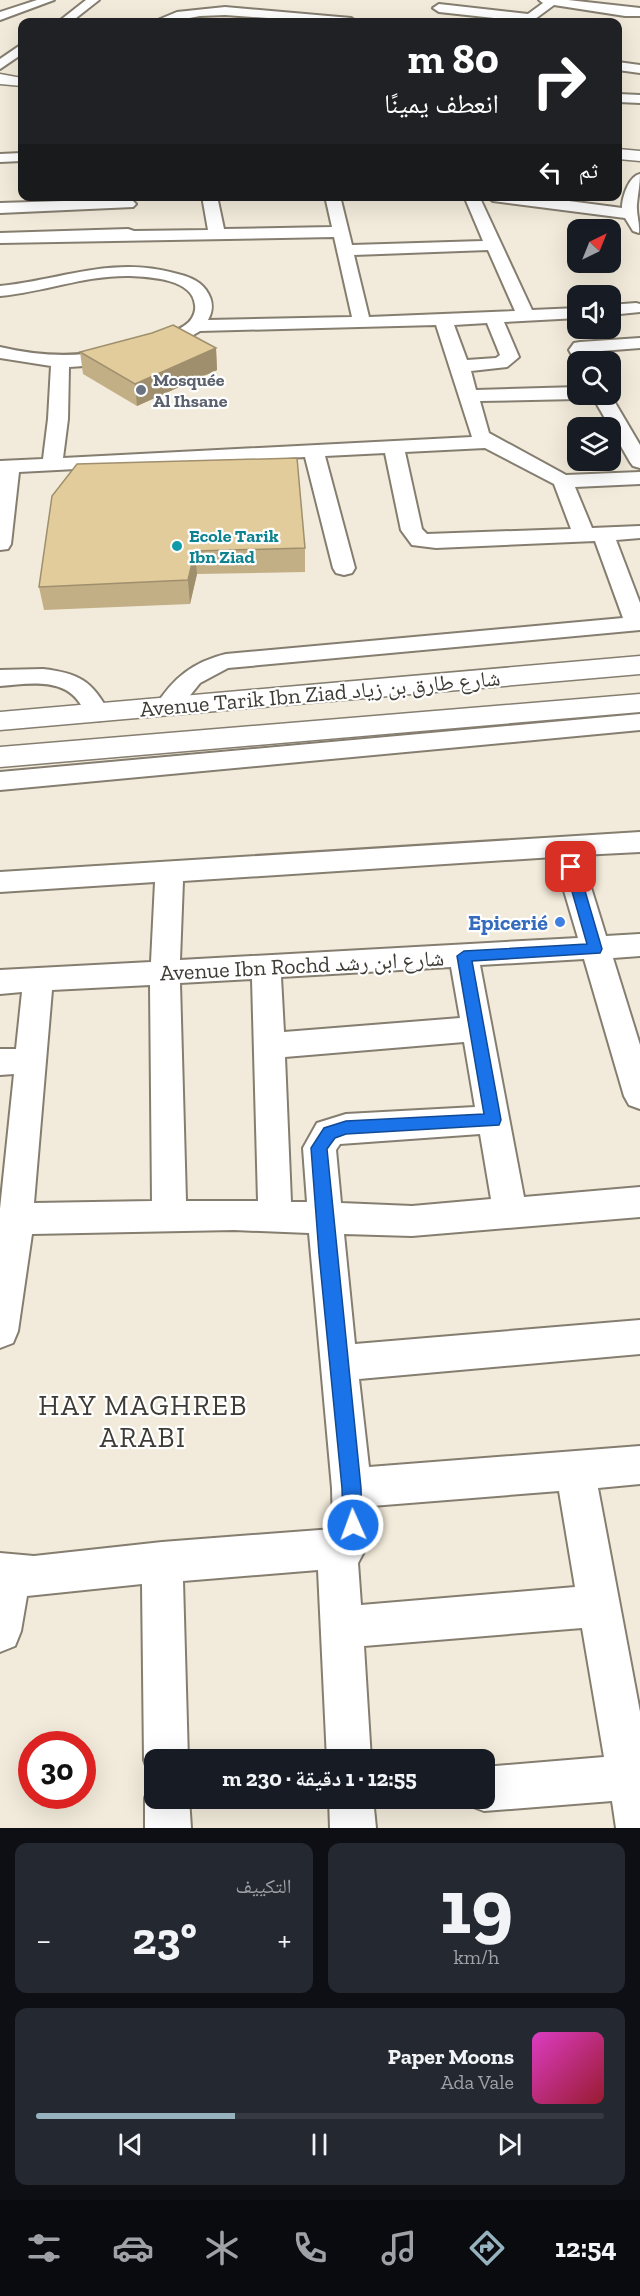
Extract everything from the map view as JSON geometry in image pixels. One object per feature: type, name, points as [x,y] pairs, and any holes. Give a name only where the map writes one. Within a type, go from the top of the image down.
[{"type":"main road","points":[[0,80],[18,82]]},
{"type":"main road","points":[[622,154],[640,156]]},
{"type":"main road","name":"Avenue Tarik Ibn Ziad شارع طارق بن زياد","points":[[0,721],[640,665]]},
{"type":"main road","name":"Avenue Tarik Ibn Ziad شارع طارق بن زياد","points":[[0,757],[640,704]]},
{"type":"street","points":[[0,16],[48,0]]},
{"type":"street","points":[[69,18],[93,0]]},
{"type":"street","points":[[634,0],[638,16]]},
{"type":"street","points":[[440,8],[531,18],[548,1],[625,12],[638,16]]},
{"type":"street","points":[[338,18],[350,8]]},
{"type":"street","points":[[169,18],[211,9],[307,18]]},
{"type":"street","points":[[254,18],[260,13]]},
{"type":"street","points":[[0,65],[18,51]]},
{"type":"street","points":[[622,67],[640,69]]},
{"type":"street","points":[[622,98],[640,99]]},
{"type":"street","points":[[0,158],[18,157]]},
{"type":"street","points":[[640,178],[628,205],[629,214],[640,230]]},
{"type":"street","points":[[0,208],[51,201]]},
{"type":"street","points":[[128,201],[129,249]]},
{"type":"street","points":[[210,201],[217,234]]},
{"type":"street","points":[[333,201],[362,322]]},
{"type":"street","points":[[473,201],[526,316]]},
{"type":"street","points":[[548,201],[629,214]]},
{"type":"street","points":[[0,238],[129,249],[217,234],[341,232]]},
{"type":"street","points":[[346,250],[494,245]]},
{"type":"street","points":[[0,291],[30,289],[95,272],[129,249]]},
{"type":"street","points":[[129,249],[163,275],[199,289],[204,298],[205,310],[196,327]]},
{"type":"street","points":[[621,309],[639,308]]},
{"type":"street","points":[[0,352],[35,360],[60,362],[134,351],[196,327],[443,320],[567,313]]},
{"type":"street","points":[[460,366],[501,363],[510,357],[493,317]]},
{"type":"street","points":[[443,320],[460,366],[478,432],[488,442],[562,481],[640,478]]},
{"type":"street","points":[[599,351],[640,344]]},
{"type":"street","points":[[52,465],[58,418],[60,362]]},
{"type":"street","points":[[469,396],[567,393]]},
{"type":"street","points":[[607,405],[640,462]]},
{"type":"street","points":[[614,405],[634,416]]},
{"type":"street","points":[[0,544],[5,467],[488,442]]},
{"type":"street","points":[[394,447],[412,530],[420,540],[436,542],[640,532]]},
{"type":"street","points":[[314,452],[344,568]]},
{"type":"street","points":[[167,707],[187,681],[200,669],[226,661],[638,623],[593,534],[562,481]]},
{"type":"street","points":[[0,678],[43,676],[70,681],[88,695],[97,713]]},
{"type":"street","points":[[0,781],[640,722]]},
{"type":"street","points":[[0,882],[640,842]]},
{"type":"street","points":[[565,847],[640,1096]]},
{"type":"street","points":[[169,873],[165,972],[169,1217]]},
{"type":"street","name":"Avenue Ibn Rochd شارع ابن رشد","points":[[0,982],[640,945]]},
{"type":"street","points":[[464,956],[510,1213]]},
{"type":"street","points":[[266,966],[275,1216]]},
{"type":"street","points":[[0,1331],[10,1242],[12,1152],[32,1060],[38,980]]},
{"type":"street","points":[[268,1046],[477,1029]]},
{"type":"street","points":[[0,1062],[32,1060]]},
{"type":"street","points":[[0,1631],[5,1574],[34,1576],[162,1562],[345,1548],[353,1535],[352,1488],[319,1148],[329,1133],[346,1128],[493,1120]]},
{"type":"street","points":[[10,1242],[169,1217],[275,1216],[325,1220],[412,1221],[640,1202]]},
{"type":"street","points":[[340,1363],[640,1336]]},
{"type":"street","points":[[352,1488],[640,1465]]},
{"type":"street","points":[[575,1470],[639,1828]]},
{"type":"street","points":[[337,1549],[351,1749]]},
{"type":"street","points":[[162,1562],[166,1749]]},
{"type":"street","points":[[341,1627],[599,1606]]},
{"type":"street","points":[[495,1788],[631,1777]]},
{"type":"street","points":[[167,1809],[168,1828]]},
{"type":"building","points":[[173,325],[216,348],[135,384],[80,352],[152,333]]},
{"type":"building","name":"Ecole Tarik Ibn Ziad","points":[[297,458],[305,548],[195,551],[188,580],[39,587],[52,496],[77,464]]},
{"type":"place","name":"Mosquée Al Ihsane","points":[[141,390]]},
{"type":"place","name":"Ecole Tarik Ibn Ziad","points":[[177,546]]},
{"type":"place","name":"Epicerié","points":[[560,922]]},
{"type":"district","name":"HAY MAGHREB ARABI","points":[[143,1421]]},
{"type":"route","points":[[353,1525],[352,1488],[319,1148],[329,1133],[346,1128],[493,1120],[464,956],[595,949],[571,867]]}]
